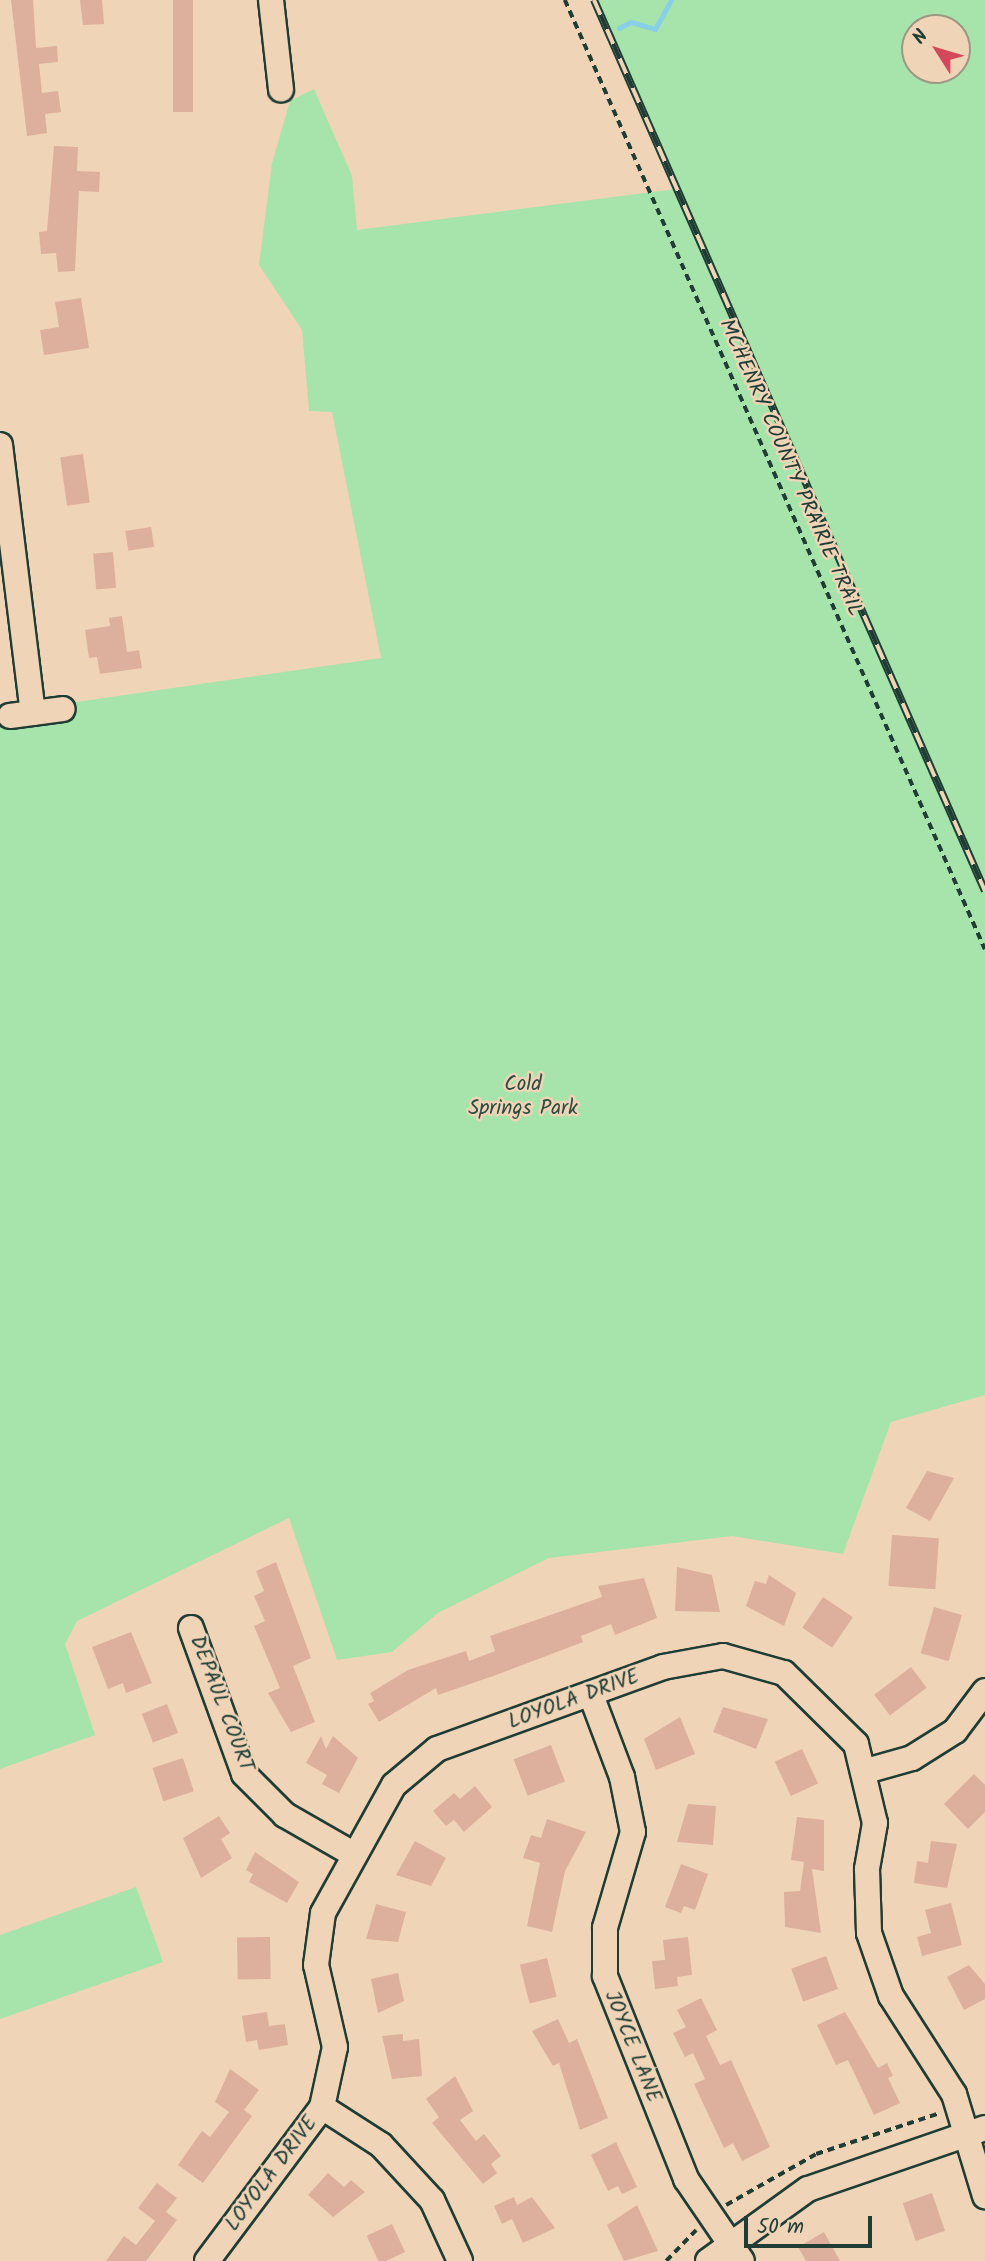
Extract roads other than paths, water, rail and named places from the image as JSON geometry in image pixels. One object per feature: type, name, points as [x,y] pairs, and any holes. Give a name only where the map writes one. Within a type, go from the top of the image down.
[{"type":"street","points":[[271,0],[281,89]]},
{"type":"street","points":[[0,445],[22,714],[63,709]]},
{"type":"street","name":"DEPAUL COURT","points":[[191,1628],[244,1774],[285,1815],[353,1853]]},
{"type":"street","name":"LOYOLA DRIVE","points":[[207,2261],[322,2107],[335,2047],[316,1965],[323,1913],[353,1853],[394,1784],[437,1749],[663,1667],[723,1656],[784,1673],[848,1735],[866,1771],[875,1823],[867,1869],[869,1933],[891,1996],[976,2131],[985,2196]]},
{"type":"street","points":[[866,1771],[912,1758],[955,1731],[985,1691]]},
{"type":"street","name":"JOYCE LANE","points":[[591,1695],[622,1777],[633,1832],[605,1928],[605,1976],[686,2179],[734,2252]]},
{"type":"street","points":[[322,2107],[381,2145],[432,2200],[460,2261]]},
{"type":"street","points":[[708,2261],[734,2252],[808,2189],[976,2131]]},
{"type":"waterway","points":[[619,28],[631,22],[655,29],[671,0]]},
{"type":"railway","points":[[594,0],[985,891]]},
{"type":"park label","name":"Cold Springs Park","points":[[523,1097]]}]
